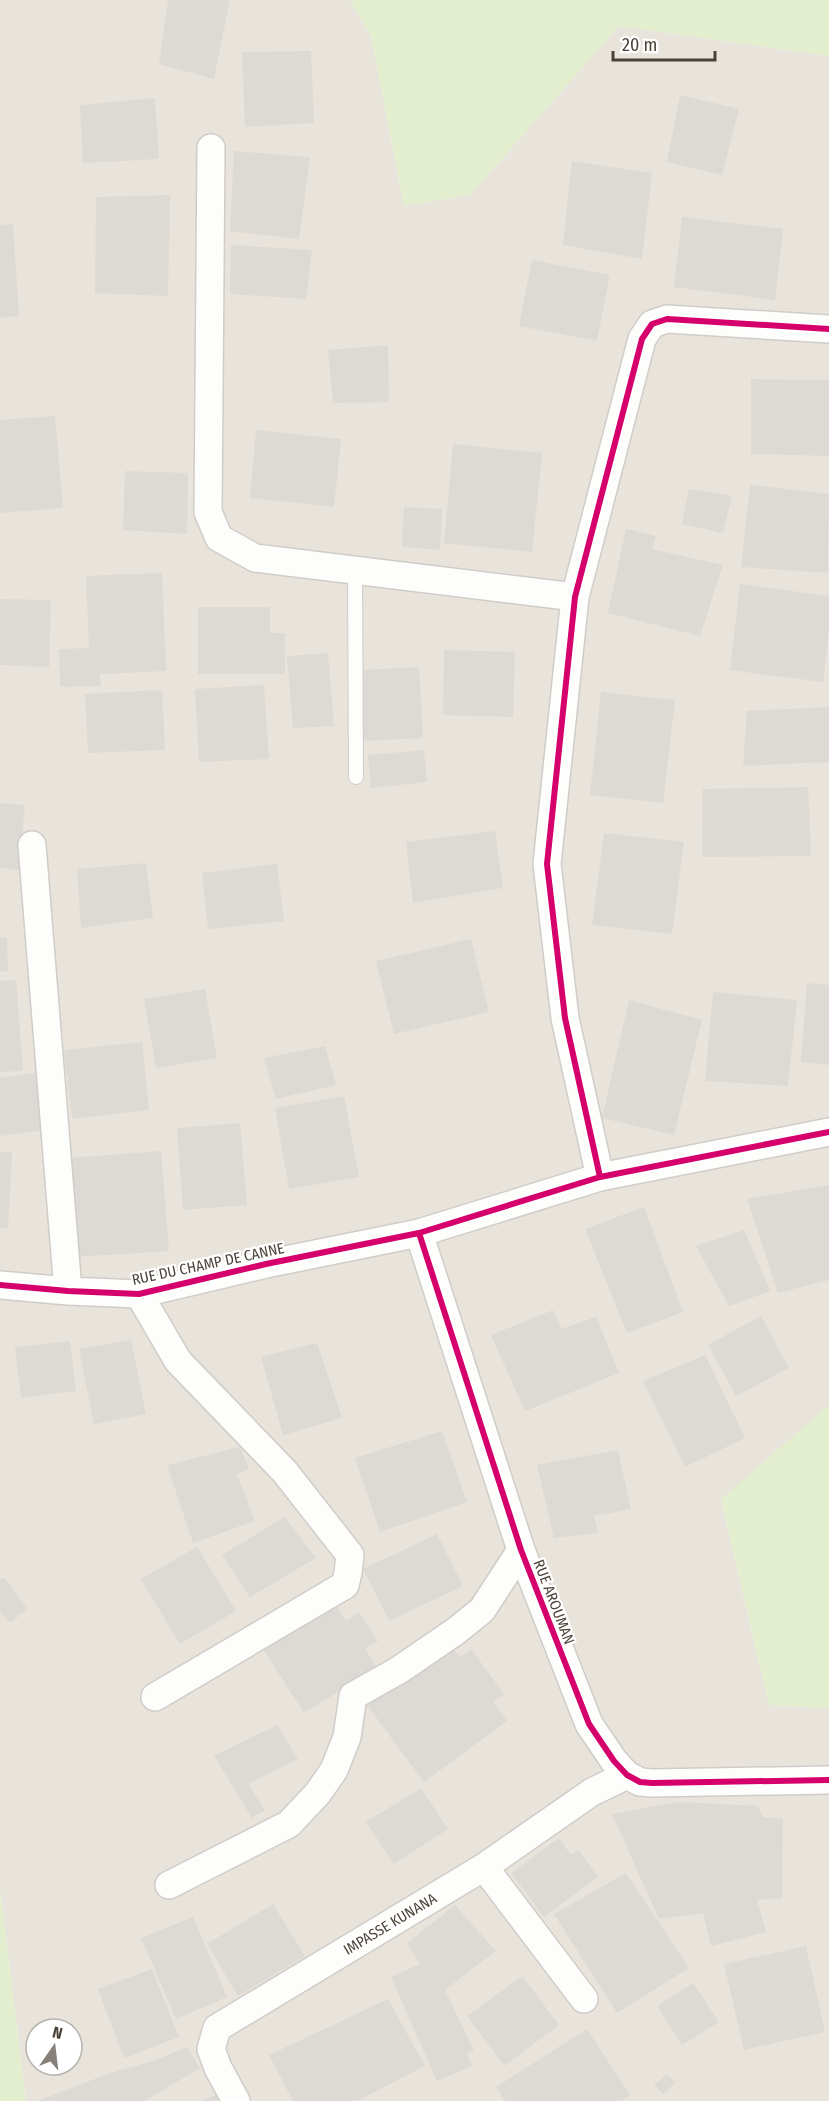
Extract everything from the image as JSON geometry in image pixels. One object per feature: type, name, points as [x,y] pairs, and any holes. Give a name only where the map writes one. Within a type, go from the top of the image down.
[{"type":"street","points":[[211,148],[208,512],[219,538],[255,558],[575,597]]},
{"type":"street","points":[[600,1177],[565,1018],[547,864],[575,597],[642,339],[651,324],[668,319],[829,330]]},
{"type":"street","points":[[32,845],[68,1291]]},
{"type":"street","name":"RUE DU CHAMP DE CANNE","points":[[0,1285],[139,1294],[266,1264],[419,1233],[600,1177],[829,1132]]},
{"type":"street","name":"RUE AROUMAN","points":[[419,1233],[521,1550],[589,1724],[614,1761],[627,1775]]},
{"type":"street","points":[[139,1294],[178,1361],[285,1472],[350,1555],[345,1585],[155,1697]]},
{"type":"street","points":[[169,1885],[289,1824],[318,1793],[334,1770],[347,1737],[353,1696],[399,1670],[482,1610],[521,1550]]},
{"type":"street","points":[[627,1775],[640,1782],[652,1784],[829,1780]]},
{"type":"street","name":"IMPASSE KUNANA","points":[[236,2101],[218,2068],[211,2049],[218,2028],[484,1868],[592,1792],[627,1775]]},
{"type":"street","points":[[484,1868],[584,1999]]},
{"type":"lane","points":[[355,570],[356,777]]},
{"type":"shaded area","points":[[0,0],[350,0],[371,36],[404,206],[470,195],[619,26],[829,56],[829,1405],[721,1500],[769,1705],[829,1708],[829,2101],[26,2101],[0,1889]]},
{"type":"green space","points":[[350,0],[829,0],[829,56],[619,26],[470,195],[404,206],[371,36]]},
{"type":"green space","points":[[829,1405],[829,1708],[769,1705],[721,1499]]},
{"type":"green space","points":[[0,1889],[26,2101],[0,2101]]},
{"type":"building","points":[[168,0],[230,0],[214,79],[159,64]]},
{"type":"building","points":[[311,51],[314,123],[245,127],[242,52]]},
{"type":"building","points":[[680,95],[739,109],[722,175],[667,162]]},
{"type":"building","points":[[155,98],[159,159],[83,163],[80,105]]},
{"type":"building","points":[[234,151],[310,157],[299,239],[230,231]]},
{"type":"building","points":[[572,161],[652,173],[642,259],[563,245]]},
{"type":"building","points":[[170,195],[168,296],[95,293],[96,197]]},
{"type":"building","points":[[682,217],[783,229],[775,300],[674,287]]},
{"type":"building","points":[[13,224],[19,316],[0,318],[0,225]]},
{"type":"building","points":[[231,245],[312,250],[306,299],[230,294]]},
{"type":"building","points":[[532,260],[610,275],[597,341],[519,326]]},
{"type":"building","points":[[388,345],[389,402],[333,403],[328,350]]},
{"type":"building","points":[[751,379],[829,380],[829,456],[751,454]]},
{"type":"building","points":[[55,416],[63,508],[0,513],[0,420]]},
{"type":"building","points":[[256,430],[341,439],[334,507],[250,498]]},
{"type":"building","points":[[453,444],[542,453],[532,552],[444,543]]},
{"type":"building","points":[[125,471],[188,473],[187,534],[123,530]]},
{"type":"building","points":[[750,485],[829,494],[828,573],[741,567]]},
{"type":"building","points":[[689,489],[732,496],[723,533],[682,524]]},
{"type":"building","points":[[404,507],[442,509],[440,550],[402,547]]},
{"type":"building","points":[[626,529],[656,536],[652,549],[723,565],[700,636],[608,613]]},
{"type":"building","points":[[162,573],[166,671],[100,674],[101,686],[60,687],[59,649],[89,648],[86,576]]},
{"type":"building","points":[[740,584],[829,596],[829,630],[823,682],[730,670]]},
{"type":"building","points":[[0,599],[51,600],[49,667],[0,665]]},
{"type":"building","points":[[198,607],[270,607],[270,633],[285,633],[285,674],[198,674]]},
{"type":"building","points":[[444,650],[515,652],[513,717],[443,715]]},
{"type":"building","points":[[328,653],[334,726],[293,728],[287,656]]},
{"type":"building","points":[[419,667],[423,738],[363,741],[359,670]]},
{"type":"building","points":[[264,685],[269,759],[199,762],[195,689]]},
{"type":"building","points":[[162,690],[165,750],[88,753],[85,694]]},
{"type":"building","points":[[601,692],[675,700],[663,803],[590,795]]},
{"type":"building","points":[[829,707],[829,762],[743,766],[747,711]]},
{"type":"building","points":[[424,750],[427,782],[371,788],[368,755]]},
{"type":"building","points":[[808,787],[811,856],[702,857],[703,789]]},
{"type":"building","points":[[0,803],[25,805],[19,870],[0,868]]},
{"type":"building","points":[[495,831],[503,888],[413,903],[406,842]]},
{"type":"building","points":[[604,833],[684,842],[672,934],[592,925]]},
{"type":"building","points":[[146,863],[153,918],[81,928],[77,869]]},
{"type":"building","points":[[277,864],[284,921],[208,929],[202,873]]},
{"type":"building","points":[[7,937],[8,971],[0,972],[0,938]]},
{"type":"building","points":[[471,939],[489,1012],[394,1034],[376,961]]},
{"type":"building","points":[[16,980],[23,1071],[0,1072],[0,981]]},
{"type":"building","points":[[807,983],[829,985],[829,1065],[801,1062]]},
{"type":"building","points":[[205,989],[217,1058],[156,1068],[144,999]]},
{"type":"building","points":[[713,992],[797,1000],[788,1086],[705,1081]]},
{"type":"building","points":[[629,1000],[702,1020],[674,1135],[602,1118]]},
{"type":"building","points":[[142,1042],[149,1110],[72,1119],[64,1050]]},
{"type":"building","points":[[325,1046],[336,1085],[276,1099],[264,1058]]},
{"type":"building","points":[[49,1071],[55,1129],[0,1136],[0,1078]]},
{"type":"building","points":[[344,1096],[359,1177],[289,1189],[275,1108]]},
{"type":"building","points":[[240,1123],[247,1205],[183,1210],[177,1128]]},
{"type":"building","points":[[161,1151],[169,1251],[76,1257],[68,1158]]},
{"type":"building","points":[[0,1152],[12,1152],[8,1228],[0,1228]]},
{"type":"building","points":[[829,1185],[829,1280],[778,1293],[747,1199]]},
{"type":"building","points":[[644,1207],[683,1312],[627,1333],[585,1229]]},
{"type":"building","points":[[744,1230],[770,1291],[729,1306],[696,1246]]},
{"type":"building","points":[[553,1310],[561,1329],[596,1317],[619,1373],[525,1411],[491,1335]]},
{"type":"building","points":[[761,1316],[789,1368],[736,1396],[708,1345]]},
{"type":"building","points":[[131,1340],[146,1414],[94,1424],[79,1349]]},
{"type":"building","points":[[70,1341],[76,1391],[21,1398],[15,1347]]},
{"type":"building","points":[[317,1343],[342,1418],[283,1435],[261,1357]]},
{"type":"building","points":[[705,1355],[745,1438],[685,1467],[643,1381]]},
{"type":"building","points":[[442,1431],[467,1502],[380,1532],[355,1458]]},
{"type":"building","points":[[240,1447],[249,1469],[237,1474],[255,1521],[193,1543],[167,1465]]},
{"type":"building","points":[[618,1450],[631,1509],[594,1516],[598,1533],[554,1538],[537,1465]]},
{"type":"building","points":[[285,1517],[316,1558],[250,1597],[222,1555]]},
{"type":"building","points":[[437,1534],[463,1586],[389,1621],[363,1569]]},
{"type":"building","points":[[197,1547],[236,1611],[180,1644],[141,1579]]},
{"type":"building","points":[[4,1577],[27,1609],[10,1623],[0,1611],[0,1580]]},
{"type":"building","points":[[335,1603],[346,1621],[359,1612],[378,1641],[365,1649],[377,1668],[304,1713],[263,1649]]},
{"type":"building","points":[[447,1641],[460,1657],[471,1649],[504,1694],[493,1702],[507,1721],[424,1782],[364,1701]]},
{"type":"building","points":[[277,1725],[298,1759],[248,1784],[265,1810],[252,1818],[214,1756]]},
{"type":"building","points":[[421,1788],[448,1829],[394,1864],[366,1822]]},
{"type":"building","points":[[678,1802],[758,1806],[763,1817],[783,1819],[782,1898],[757,1900],[766,1932],[711,1946],[703,1913],[659,1919],[612,1814]]},
{"type":"building","points":[[559,1838],[571,1855],[578,1849],[598,1877],[544,1917],[511,1873]]},
{"type":"building","points":[[626,1873],[689,1968],[617,2013],[554,1914]]},
{"type":"building","points":[[273,1904],[305,1956],[238,1996],[207,1944]]},
{"type":"building","points":[[455,1905],[496,1951],[445,1990],[474,2051],[467,2054],[472,2066],[437,2081],[391,1977],[420,1964],[407,1943]]},
{"type":"building","points":[[193,1917],[227,1997],[176,2019],[141,1938]]},
{"type":"building","points":[[806,1946],[825,2032],[744,2050],[724,1964]]},
{"type":"building","points":[[152,1969],[179,2037],[124,2058],[98,1989]]},
{"type":"building","points":[[522,1976],[559,2025],[504,2066],[467,2016]]},
{"type":"building","points":[[693,1983],[719,2022],[682,2045],[657,2006]]},
{"type":"building","points":[[388,1999],[425,2066],[357,2101],[293,2101],[269,2055]]},
{"type":"building","points":[[587,2029],[630,2095],[621,2101],[505,2101],[496,2087]]},
{"type":"building","points":[[187,2047],[200,2068],[145,2101],[38,2101],[110,2073],[153,2061]]},
{"type":"building","points":[[667,2074],[675,2083],[663,2094],[654,2085]]},
{"type":"building","points":[[222,2092],[226,2101],[201,2101]]},
{"type":"cycle path","points":[[600,1177],[565,1018],[547,864],[575,597],[642,339],[652,324],[667,319],[829,329]]},
{"type":"cycle path","points":[[0,1285],[139,1294],[266,1264],[419,1233],[600,1177],[829,1132]]},
{"type":"cycle path","points":[[419,1233],[521,1550],[589,1724],[614,1761],[627,1775],[640,1782],[829,1780]]}]
